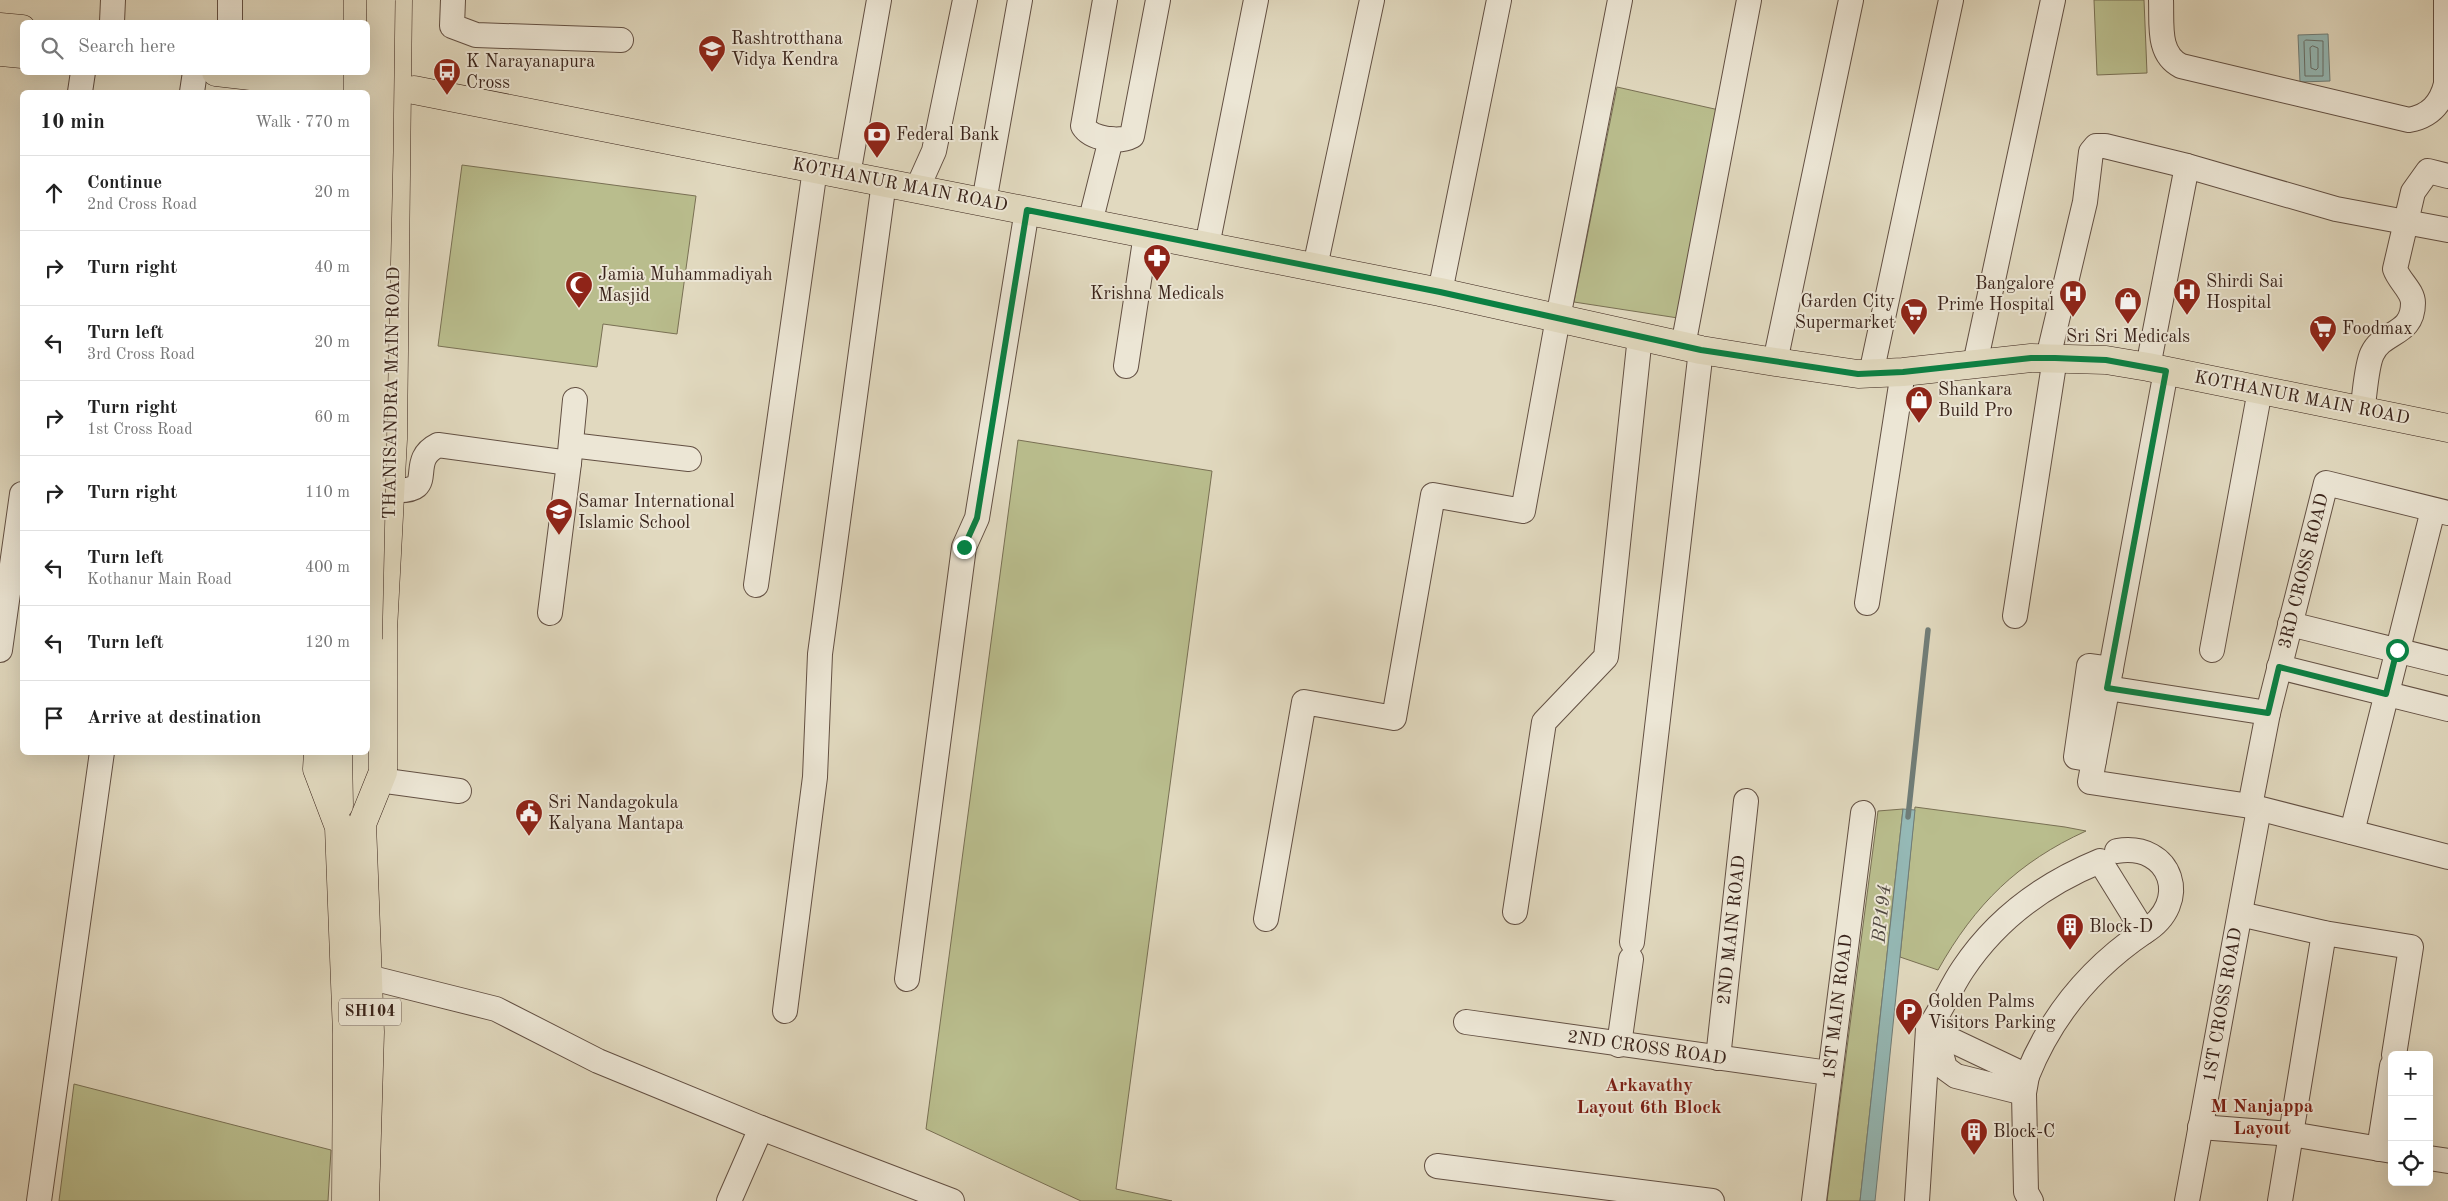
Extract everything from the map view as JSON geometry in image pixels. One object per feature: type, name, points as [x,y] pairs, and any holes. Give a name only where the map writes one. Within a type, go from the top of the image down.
[{"type":"main road","points":[[343,0],[343,20]]},
{"type":"main road","points":[[358,0],[358,20]]},
{"type":"main road","name":"SH104","points":[[373,633],[381,0]]},
{"type":"main road","name":"THANISANDRA MAIN ROAD","points":[[346,1201],[351,825],[369,766],[383,772],[373,633],[391,490],[403,84],[398,0]]},
{"type":"main road","points":[[0,27],[20,30]]},
{"type":"main road","points":[[0,52],[20,54]]},
{"type":"main road","points":[[370,66],[403,84]]},
{"type":"main road","points":[[248,75],[342,84],[403,84]]},
{"type":"main road","name":"KOTHANUR MAIN ROAD","points":[[403,84],[815,169],[1440,292],[1692,348],[1775,362],[1871,374],[2052,358],[2106,360],[2448,428]]},
{"type":"main road","name":"SH104","points":[[331,756],[351,825]]},
{"type":"main road","name":"THANISANDRA MAIN ROAD","points":[[351,825],[368,976],[370,1032],[365,1201]]},
{"type":"street","points":[[112,0],[112,20]]},
{"type":"street","points":[[230,0],[230,20]]},
{"type":"street","points":[[453,0],[452,26],[476,35],[621,40]]},
{"type":"street","points":[[848,175],[879,0]]},
{"type":"street","points":[[917,189],[934,151],[965,0]]},
{"type":"street","points":[[984,202],[1020,0]]},
{"type":"street","points":[[1106,0],[1083,126],[1087,132],[1111,140],[1126,139],[1132,136],[1158,0]]},
{"type":"street","points":[[1207,246],[1256,0]]},
{"type":"street","points":[[1315,267],[1372,0]]},
{"type":"street","points":[[1440,292],[1499,0]]},
{"type":"street","points":[[1266,919],[1304,702],[1394,718],[1433,495],[1524,511],[1558,318],[1620,0]]},
{"type":"street","points":[[1619,1045],[1631,951],[1692,348],[1749,0]]},
{"type":"street","points":[[1775,362],[1851,0]]},
{"type":"street","points":[[1871,374],[1951,0]]},
{"type":"street","points":[[1975,364],[2053,0]]},
{"type":"street","points":[[2161,0],[2164,48],[2169,58],[2181,66],[2409,120],[2432,110],[2444,94],[2446,84],[2446,0]]},
{"type":"street","points":[[80,90],[83,75]]},
{"type":"street","points":[[192,90],[195,75]]},
{"type":"street","points":[[1090,223],[1111,140]]},
{"type":"street","points":[[2015,616],[2052,358],[2085,202],[2091,152],[2096,146],[2105,146],[2187,166],[2336,209],[2448,230]]},
{"type":"street","points":[[2187,166],[2109,679],[2090,782],[2254,807],[2448,857]]},
{"type":"street","points":[[756,585],[815,169]]},
{"type":"street","points":[[2362,411],[2371,355],[2377,346],[2408,324],[2411,318],[2413,301],[2397,277],[2396,270],[2413,192],[2428,171],[2448,176]]},
{"type":"street","points":[[785,1011],[815,777],[820,654],[884,182]]},
{"type":"street","points":[[907,979],[964,547],[977,518],[1027,210]]},
{"type":"street","points":[[1126,366],[1146,234]]},
{"type":"street","points":[[1515,912],[1544,722],[1606,657],[1640,336]]},
{"type":"street","points":[[1867,602],[1903,372]]},
{"type":"street","points":[[2212,650],[2260,390]]},
{"type":"street","points":[[550,613],[575,400]]},
{"type":"street","points":[[391,490],[411,491],[416,487],[420,483],[424,456],[428,450],[438,445],[689,460]]},
{"type":"street","name":"3RD CROSS ROAD","points":[[2254,807],[2268,713],[2326,483],[2440,512]]},
{"type":"street","points":[[0,650],[20,508]]},
{"type":"street","points":[[2352,832],[2397,650],[2440,512]]},
{"type":"street","points":[[2290,624],[2448,663]]},
{"type":"street","points":[[2279,667],[2448,709]]},
{"type":"street","points":[[2109,679],[2268,713]]},
{"type":"street","points":[[39,1201],[102,755]]},
{"type":"street","points":[[369,766],[459,791]]},
{"type":"street","name":"2ND MAIN ROAD","points":[[1718,1058],[1746,801]]},
{"type":"street","name":"1ST CROSS ROAD","points":[[2187,1201],[2240,914],[2254,807]]},
{"type":"street","name":"1ST MAIN ROAD","points":[[1814,1201],[1863,813]]},
{"type":"street","points":[[2030,1201],[2026,1192],[2026,1084],[2048,1032],[2082,985],[2119,951],[2161,920],[2167,912],[2170,903],[2171,883],[2167,873],[2154,858],[2136,850],[2117,851]]},
{"type":"street","points":[[1917,1201],[1928,1029],[1939,1014],[1962,970],[1993,930],[2032,896],[2076,870],[2100,861],[2144,932]]},
{"type":"street","points":[[2240,914],[2324,933],[2411,946],[2395,1051]]},
{"type":"street","points":[[2280,1201],[2324,933]]},
{"type":"street","points":[[368,976],[496,1010],[598,1061],[761,1128],[952,1201]]},
{"type":"street","name":"2ND CROSS ROAD","points":[[1466,1022],[1829,1073]]},
{"type":"street","points":[[1928,1029],[2026,1084]]},
{"type":"street","points":[[1942,1057],[1945,1068],[1956,1076],[2026,1084]]},
{"type":"street","points":[[2200,1127],[2291,1134],[2385,1150],[2390,1096]]},
{"type":"street","points":[[729,1201],[761,1128]]},
{"type":"street","points":[[2433,1159],[2448,1161]]},
{"type":"street","points":[[1437,1166],[1712,1201]]},
{"type":"green space","points":[[2094,0],[2144,0],[2147,73],[2097,75]]},
{"type":"green space","points":[[1617,87],[1719,110],[1678,318],[1574,302]]},
{"type":"green space","points":[[462,165],[696,196],[677,334],[603,324],[597,367],[438,346]]},
{"type":"green space","points":[[1018,440],[1212,471],[1116,1189],[1172,1201],[1081,1201],[926,1129]]},
{"type":"green space","points":[[1915,807],[2086,831],[2039,857],[2000,887],[1967,925],[1938,970],[1900,957]]},
{"type":"green space","points":[[1903,809],[1860,1201],[1827,1201],[1878,811]]},
{"type":"green space","points":[[74,1084],[331,1150],[328,1201],[59,1201]]},
{"type":"water","points":[[2328,34],[2330,81],[2300,82],[2298,35]]},
{"type":"water","points":[[1903,809],[1915,810],[1875,1201],[1860,1201]]},
{"type":"waterway","name":"BP194","points":[[1908,817],[1928,630]]},
{"type":"place","name":"Rashtrotthana Vidya Kendra","points":[[712,73]]},
{"type":"place","name":"K Narayanapura Cross","points":[[447,96]]},
{"type":"place","name":"Federal Bank","points":[[877,159]]},
{"type":"place","name":"Krishna Medicals","points":[[1157,282]]},
{"type":"place","name":"Jamia Muhammadiyah Masjid","points":[[579,309]]},
{"type":"place","name":"Shirdi Sai Hospital","points":[[2187,316]]},
{"type":"place","name":"Bangalore Prime Hospital","points":[[2073,318]]},
{"type":"place","name":"Sri Sri Medicals","points":[[2128,325]]},
{"type":"place","name":"Garden City Supermarket","points":[[1914,336]]},
{"type":"place","name":"Foodmax","points":[[2323,353]]},
{"type":"place","name":"Shankara Build Pro","points":[[1919,424]]},
{"type":"place","name":"Samar International Islamic School","points":[[559,536]]},
{"type":"place","name":"Sri Nandagokula Kalyana Mantapa","points":[[529,837]]},
{"type":"place","name":"Block-D","points":[[2070,951]]},
{"type":"place","name":"Golden Palms Visitors Parking","points":[[1909,1036]]},
{"type":"place","name":"Block-C","points":[[1974,1156]]},
{"type":"district","name":"Arkavathy Layout 6th Block","points":[[1649,1097]]},
{"type":"district","name":"M Nanjappa Layout","points":[[2262,1118]]},
{"type":"route","points":[[964,547],[977,518],[1027,210],[1440,292],[1701,350],[1858,374],[1903,372],[2031,358],[2106,360],[2166,371],[2107,688],[2268,713],[2279,667],[2386,694],[2397,650]]}]
